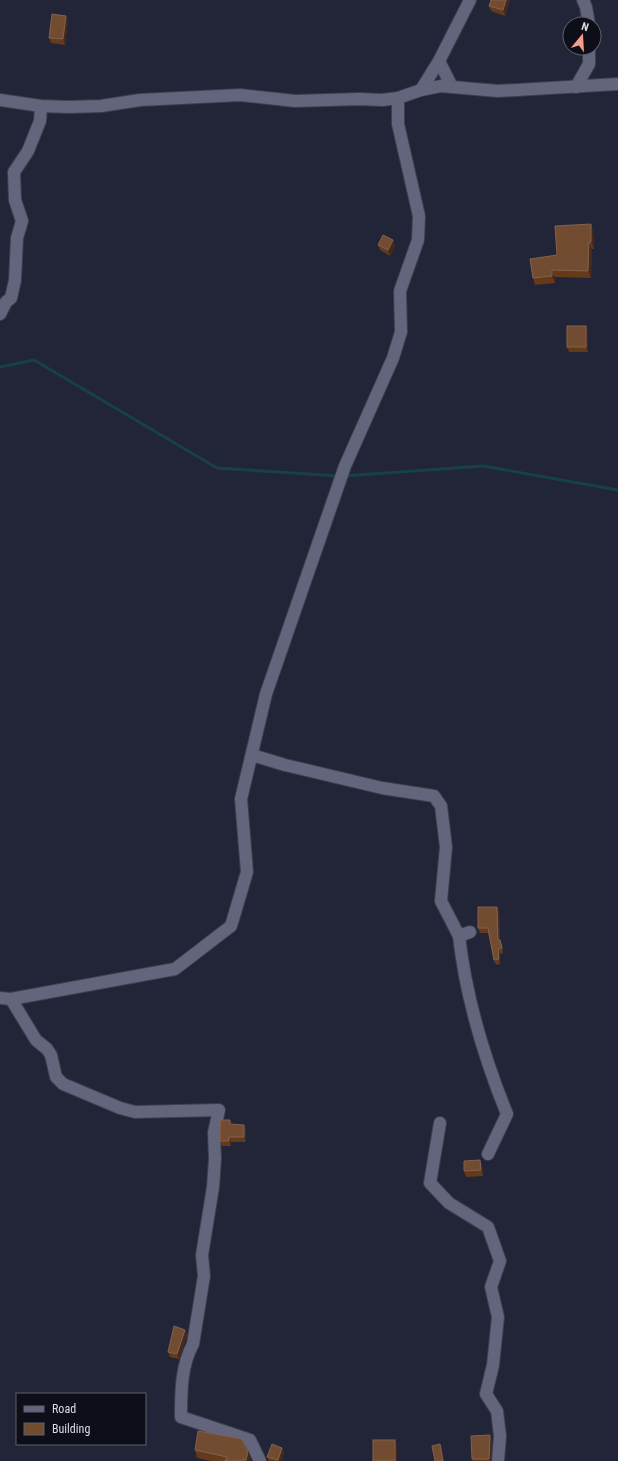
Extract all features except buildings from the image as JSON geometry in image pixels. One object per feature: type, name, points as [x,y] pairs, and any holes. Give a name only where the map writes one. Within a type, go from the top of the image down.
[{"type":"street","points":[[422,90],[439,61],[470,0]]},
{"type":"street","points":[[583,0],[588,16]]},
{"type":"street","points":[[576,87],[589,64],[589,56]]},
{"type":"street","points":[[439,61],[452,87]]},
{"type":"street","points":[[0,100],[41,106],[69,107],[95,106],[140,100],[240,95],[294,101],[360,99],[382,100],[398,98],[422,90],[441,86],[498,91],[618,84]]},
{"type":"street","points":[[260,1461],[250,1440],[181,1417],[181,1384],[190,1349],[193,1344],[204,1276],[202,1255],[213,1187],[215,1158],[214,1132],[219,1110],[135,1112],[120,1108],[63,1084],[56,1077],[51,1056],[47,1049],[36,1040],[5,998],[175,969],[231,926],[247,872],[241,799],[266,694],[345,466],[393,358],[401,332],[400,291],[418,240],[419,216],[398,124],[398,98]]},
{"type":"street","points":[[0,314],[6,302],[11,298],[15,280],[17,238],[22,222],[15,200],[14,172],[28,151],[40,121],[41,106]]},
{"type":"street","points":[[252,755],[285,765],[382,788],[434,796],[441,806],[446,847],[441,901],[464,934],[462,968],[475,1024],[507,1114],[488,1154]]},
{"type":"street","points":[[440,1123],[430,1182],[449,1202],[488,1227],[500,1261],[491,1287],[498,1318],[493,1366],[486,1394],[497,1411],[500,1436],[498,1461]]},
{"type":"waterway","points":[[0,367],[34,360],[217,468],[339,476]]},
{"type":"waterway","points":[[344,476],[483,466],[618,490]]}]
